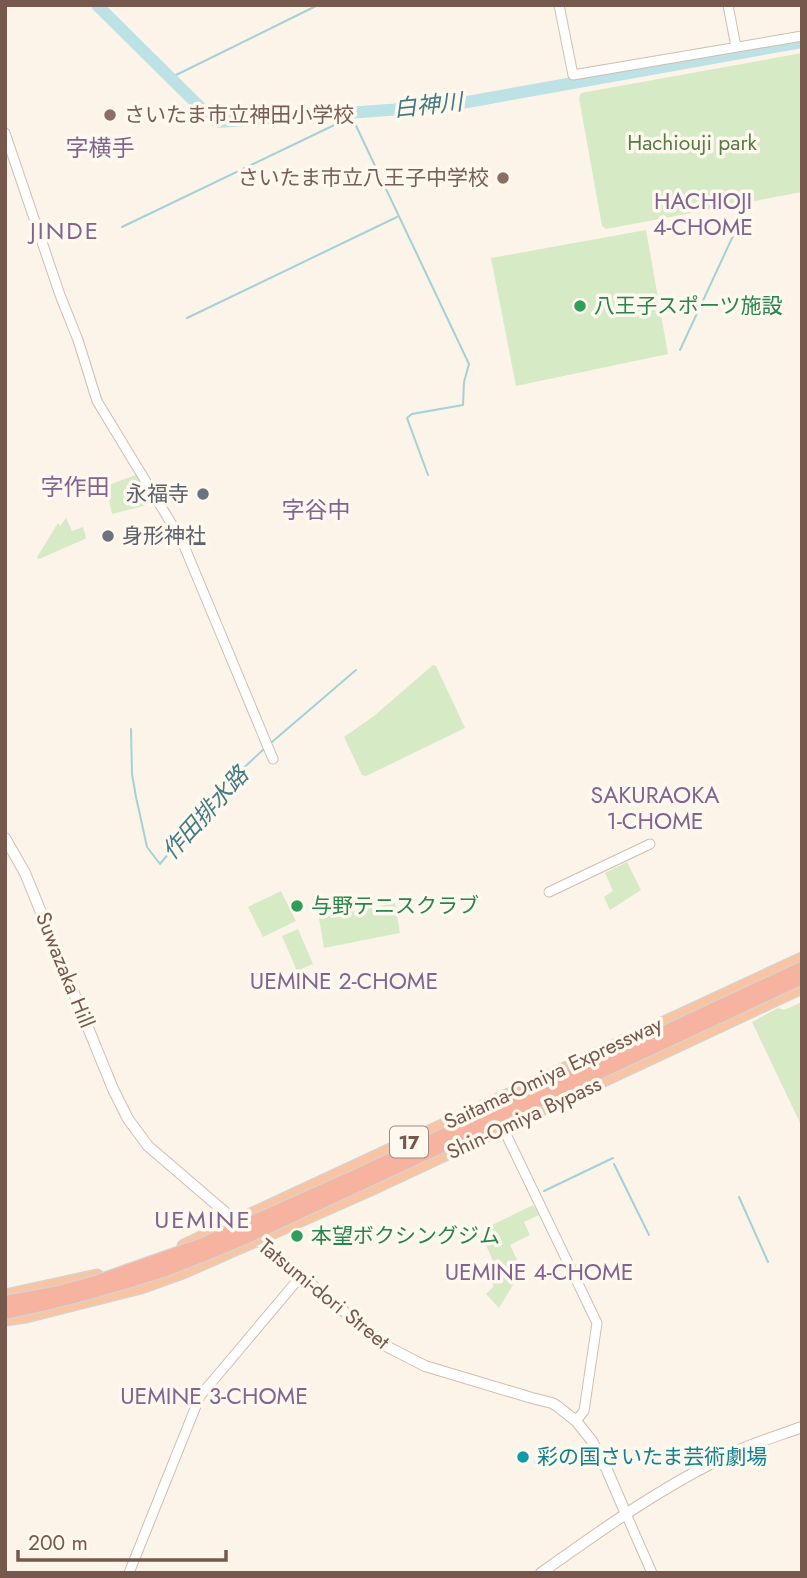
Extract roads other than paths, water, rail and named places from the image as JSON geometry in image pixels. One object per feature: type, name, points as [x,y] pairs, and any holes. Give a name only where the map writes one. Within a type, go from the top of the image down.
[{"type":"highway","name":"Shin-Omiya Bypass","points":[[5,1296],[90,1278],[156,1258],[802,959]]},
{"type":"highway","name":"Saitama-Omiya Expressway","points":[[5,1302],[56,1293],[96,1282],[201,1245],[802,968]]},
{"type":"highway","name":"Saitama-Omiya Expressway","points":[[5,1313],[127,1282],[247,1237],[802,978]]},
{"type":"highway","name":"Shin-Omiya Bypass","points":[[5,1321],[141,1287],[183,1272],[373,1188],[802,987]]},
{"type":"main road","name":"Suwazaka Hill","points":[[5,838],[25,873],[104,1068]]},
{"type":"main road","name":"Tatsumi-dori Street","points":[[104,1068],[120,1104],[148,1146],[370,1334],[398,1353],[433,1368],[532,1398],[576,1422],[598,1452],[626,1514]]},
{"type":"main road","points":[[541,1573],[626,1514],[684,1479],[737,1451],[802,1427]]},
{"type":"street","points":[[559,5],[573,75],[802,36]]},
{"type":"street","points":[[728,5],[736,47]]},
{"type":"street","points":[[5,134],[97,401],[182,541],[273,759]]},
{"type":"street","points":[[549,892],[650,844]]},
{"type":"street","points":[[503,1128],[597,1323],[584,1411],[576,1422]]},
{"type":"street","points":[[129,1573],[200,1396],[301,1276]]},
{"type":"street","points":[[626,1514],[652,1573]]},
{"type":"waterway","name":"白神川","points":[[97,5],[218,122],[445,106],[802,42]]},
{"type":"waterway","points":[[170,78],[318,5]]},
{"type":"waterway","points":[[350,113],[469,364],[464,382],[463,405],[412,414],[407,418],[428,475]]},
{"type":"waterway","points":[[122,227],[351,117]]},
{"type":"waterway","points":[[680,350],[746,208]]},
{"type":"waterway","points":[[187,318],[397,217]]},
{"type":"waterway","name":"作田排水路","points":[[272,742],[356,670]]},
{"type":"waterway","name":"作田排水路","points":[[131,729],[132,774],[136,797],[147,847],[160,864],[221,789],[265,748]]},
{"type":"waterway","points":[[544,1191],[613,1158]]},
{"type":"waterway","points":[[614,1164],[649,1235]]},
{"type":"waterway","points":[[739,1197],[768,1262]]},
{"type":"place","name":"さいたま市立神田小学校","points":[[110,115]]},
{"type":"place","name":"さいたま市立八王子中学校","points":[[503,178]]},
{"type":"place","name":"八王子スポーツ施設","points":[[580,306]]},
{"type":"place","name":"永福寺","points":[[203,494]]},
{"type":"place","name":"身形神社","points":[[108,536]]},
{"type":"place","name":"与野テニスクラブ","points":[[297,906]]},
{"type":"place","name":"本望ボクシングジム","points":[[297,1236]]},
{"type":"place","name":"彩の国さいたま芸術劇場","points":[[523,1457]]},
{"type":"district","name":"字横手","points":[[100,148]]},
{"type":"district","name":"HACHIOJI 4-CHOME","points":[[703,214]]},
{"type":"district","name":"JINDE","points":[[65,230]]},
{"type":"district","name":"字作田","points":[[75,487]]},
{"type":"district","name":"字谷中","points":[[316,510]]},
{"type":"district","name":"SAKURAOKA 1-CHOME","points":[[655,808]]},
{"type":"district","name":"UEMINE 2-CHOME","points":[[344,981]]},
{"type":"district","name":"UEMINE","points":[[203,1219]]},
{"type":"district","name":"UEMINE 4-CHOME","points":[[539,1272]]},
{"type":"district","name":"UEMINE 3-CHOME","points":[[214,1396]]},
{"type":"park label","name":"Hachiouji park","points":[[692,143]]}]
